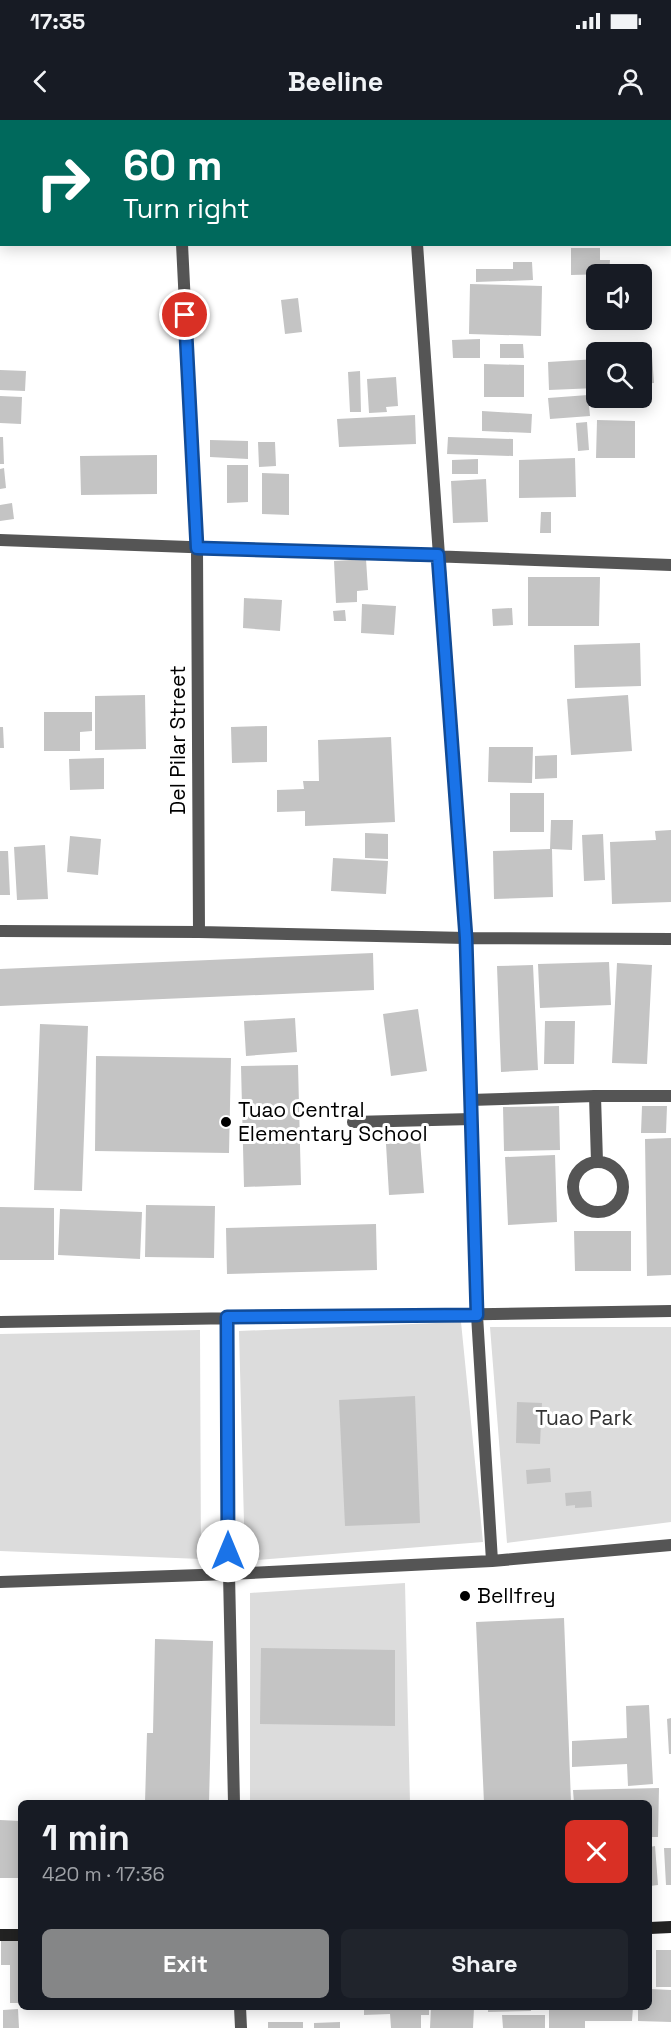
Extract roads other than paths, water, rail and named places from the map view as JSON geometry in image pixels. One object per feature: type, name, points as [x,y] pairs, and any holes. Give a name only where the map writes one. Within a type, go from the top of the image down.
[{"type":"street","name":"Del Pilar Street","points":[[182,246],[197,548],[199,932]]},
{"type":"street","points":[[417,246],[466,938],[477,1315],[492,1561]]},
{"type":"street","points":[[0,540],[671,565]]},
{"type":"street","points":[[0,931],[671,939]]},
{"type":"street","points":[[595,1096],[597,1162]]},
{"type":"street","points":[[470,1100],[671,1096]]},
{"type":"street","points":[[353,1122],[472,1119]]},
{"type":"street","points":[[597,1162],[609,1164],[616,1170],[623,1183],[621,1199],[608,1211],[599,1213],[582,1208],[574,1199],[572,1191],[575,1175],[588,1164],[597,1162]]},
{"type":"street","points":[[0,1322],[671,1311]]},
{"type":"street","points":[[227,1317],[234,1800]]},
{"type":"street","points":[[0,1582],[492,1561],[671,1545]]},
{"type":"street","points":[[652,1928],[671,1927]]},
{"type":"street","points":[[0,1935],[18,1935]]},
{"type":"street","points":[[240,2010],[241,2028]]},
{"type":"place","name":"Tuao Central Elementary School","points":[[226,1122]]},
{"type":"place","name":"Bellfrey","points":[[465,1596]]},
{"type":"park label","name":"Tuao Park","points":[[584,1418]]}]
